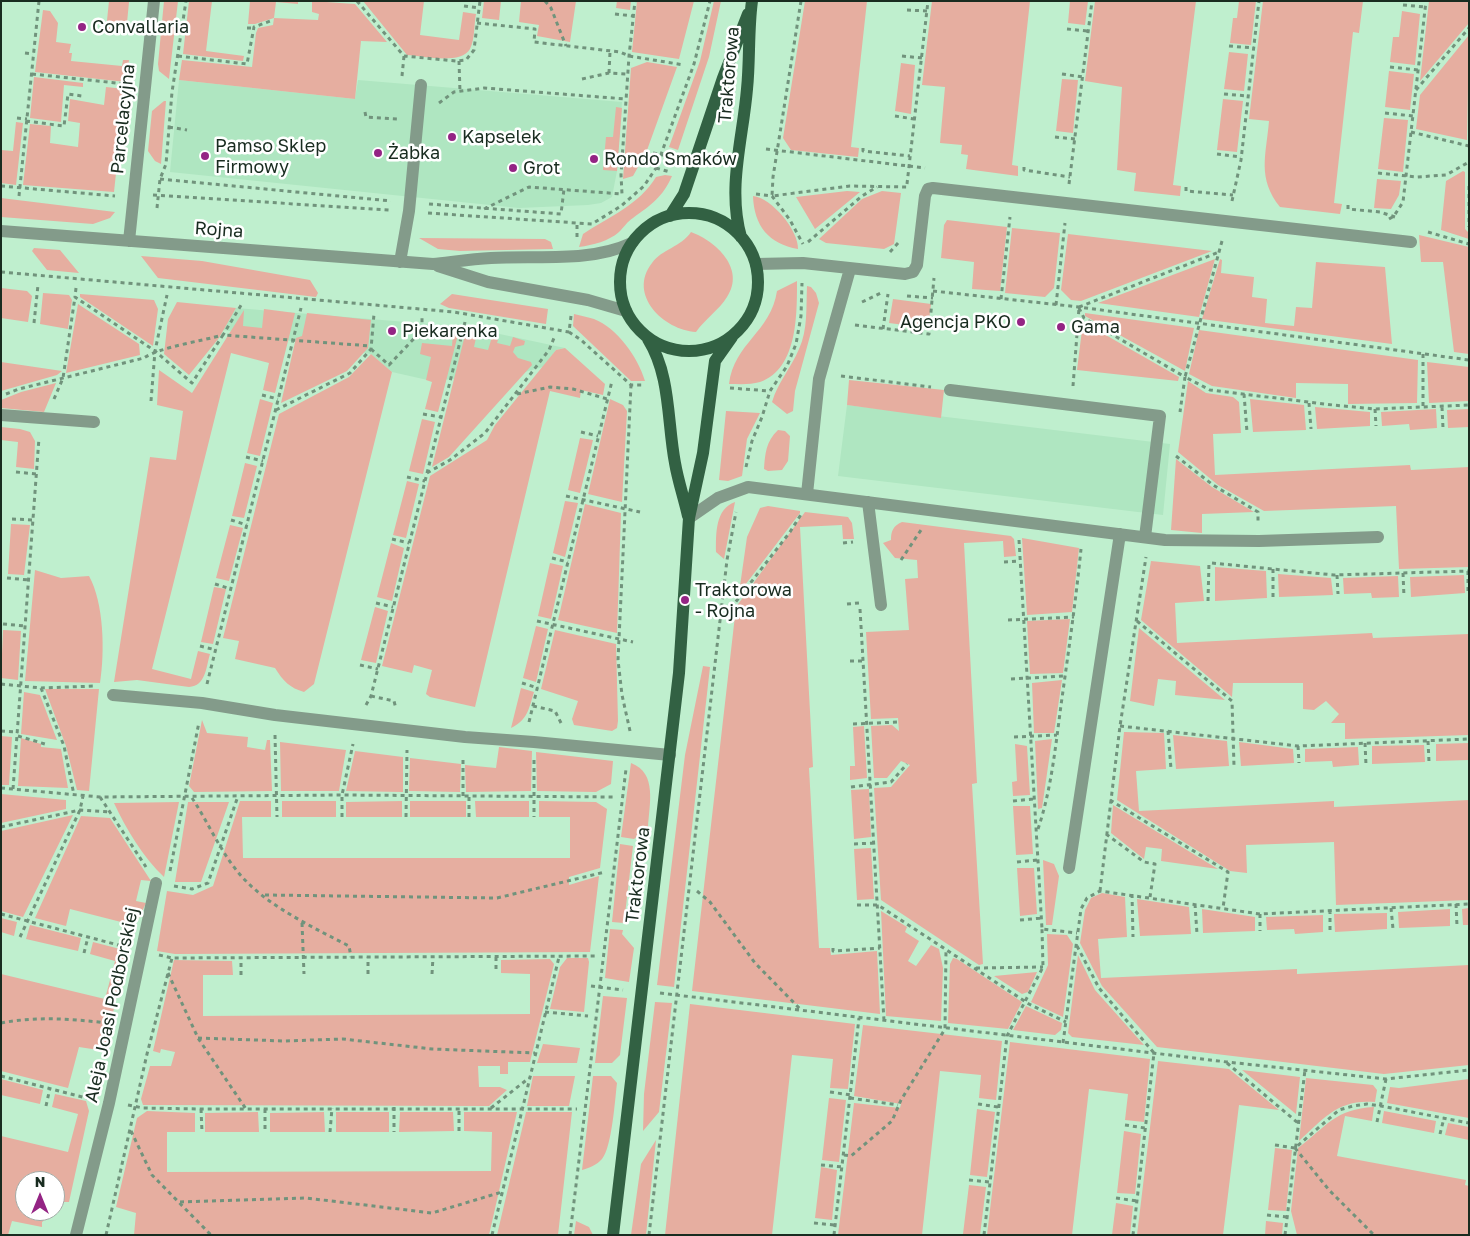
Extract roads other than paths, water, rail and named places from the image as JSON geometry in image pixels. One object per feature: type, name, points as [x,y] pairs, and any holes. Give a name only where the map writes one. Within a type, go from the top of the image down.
[{"type":"main road","name":"Traktorowa","points":[[670,216],[684,194],[723,78],[752,3]]},
{"type":"main road","name":"Traktorowa","points":[[741,236],[736,218],[735,188],[748,89],[752,3]]},
{"type":"main road","points":[[688,213],[713,217],[728,225],[741,236],[756,264],[759,286],[756,301],[747,321],[732,337],[706,350],[683,352],[666,348],[646,337],[637,328],[626,311],[620,294],[620,277],[624,259],[632,243],[651,224],[670,216],[688,213]]},
{"type":"main road","name":"Traktorowa","points":[[646,337],[655,351],[664,375],[675,464],[688,518]]},
{"type":"main road","name":"Traktorowa","points":[[613,1235],[670,756],[682,638],[688,518],[703,453],[715,361],[732,337]]},
{"type":"street","name":"Parcelacyjna","points":[[129,241],[132,196],[154,1]]},
{"type":"street","points":[[400,262],[410,207],[421,85]]},
{"type":"street","points":[[756,264],[803,263],[905,274],[913,272],[917,265],[928,189],[1411,242]]},
{"type":"street","name":"Rojna","points":[[1,231],[434,264],[490,258],[590,254],[618,250],[632,243]]},
{"type":"street","name":"Rojna","points":[[434,264],[488,282],[588,300],[626,311]]},
{"type":"street","points":[[807,494],[819,379],[850,269]]},
{"type":"street","points":[[950,390],[1160,416],[1145,537]]},
{"type":"street","points":[[1,415],[94,422]]},
{"type":"street","points":[[688,518],[718,498],[748,487],[1165,540],[1259,541],[1378,537]]},
{"type":"street","points":[[868,502],[881,605]]},
{"type":"street","points":[[1069,868],[1120,534]]},
{"type":"street","points":[[113,695],[202,703],[465,738],[534,742],[670,756]]},
{"type":"street","name":"Aleja Joasi Podborskiej","points":[[76,1235],[109,1103],[142,952],[162,884]]},
{"type":"place","name":"Convallaria","points":[[82,27]]},
{"type":"place","name":"Kapselek","points":[[452,137]]},
{"type":"place","name":"Żabka","points":[[378,153]]},
{"type":"place","name":"Pamso Sklep Firmowy","points":[[205,156]]},
{"type":"place","name":"Rondo Smaków","points":[[594,159]]},
{"type":"place","name":"Grot","points":[[513,168]]},
{"type":"place","name":"Agencja PKO","points":[[1021,322]]},
{"type":"place","name":"Gama","points":[[1061,327]]},
{"type":"place","name":"Piekarenka","points":[[392,331]]},
{"type":"place","name":"Traktorowa - Rojna","points":[[685,600]]}]
